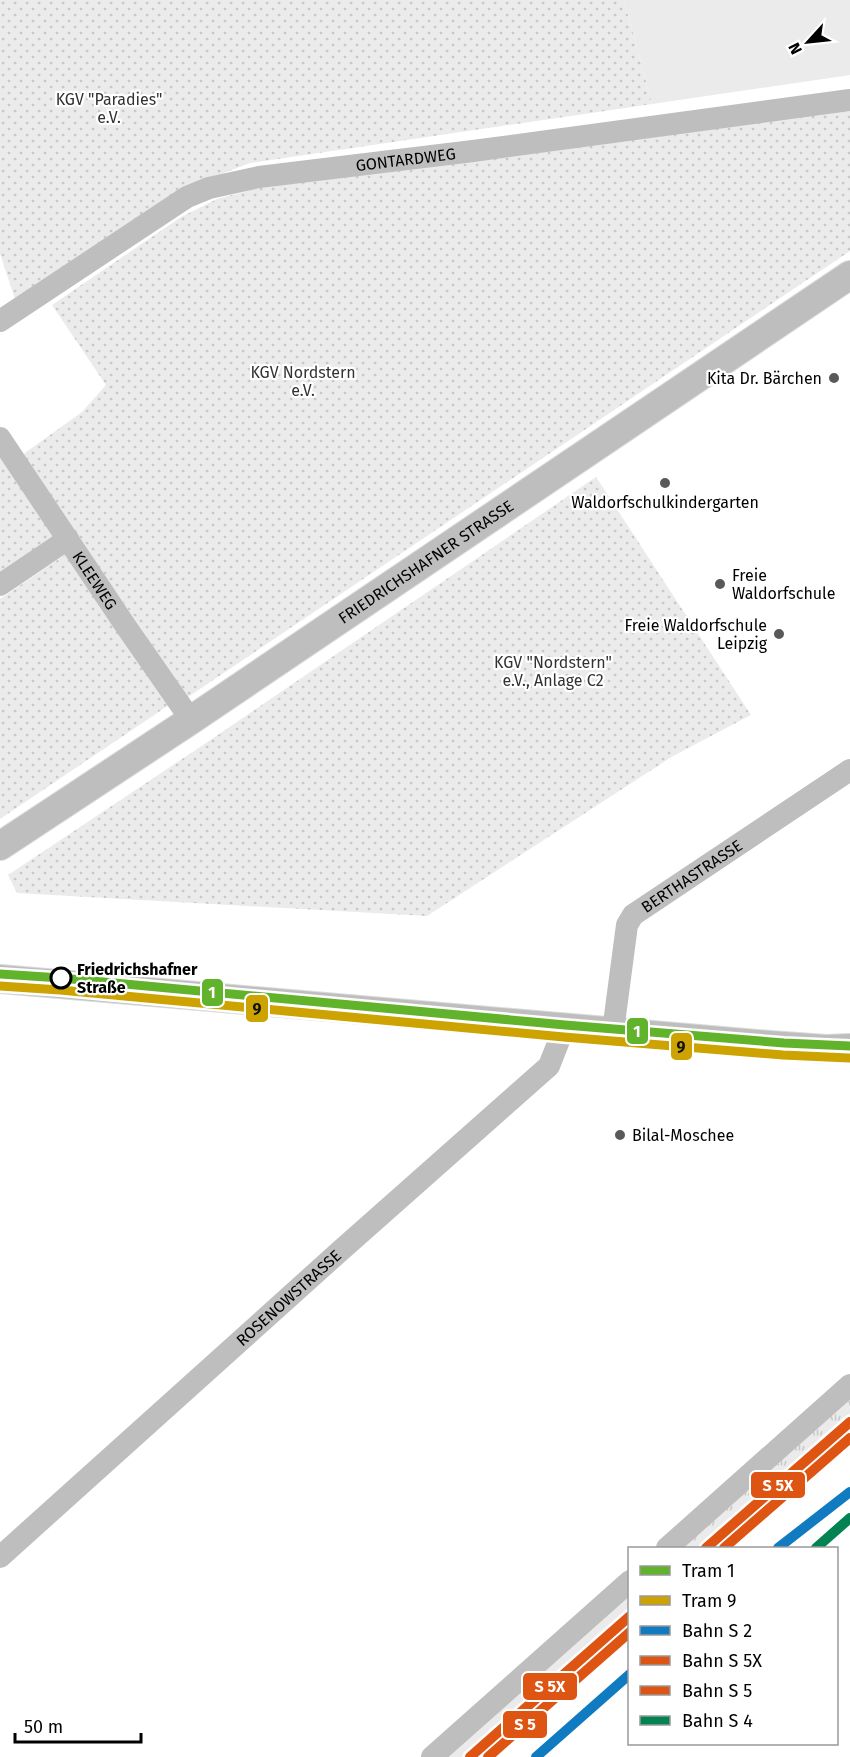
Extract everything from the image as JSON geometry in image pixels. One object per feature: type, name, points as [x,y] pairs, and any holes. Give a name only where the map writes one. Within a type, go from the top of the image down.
[{"type":"main road","name":"FRIEDRICHSHAFNER STRASSE","points":[[0,846],[191,720],[850,275]]},
{"type":"main road","points":[[0,979],[842,1050]]},
{"type":"street","name":"GONTARDWEG","points":[[0,321],[188,197],[209,188],[259,177],[485,150],[850,100]]},
{"type":"street","name":"KLEEWEG","points":[[0,438],[191,720]]},
{"type":"street","points":[[0,585],[68,539]]},
{"type":"street","name":"BERTHASTRASSE","points":[[614,1031],[627,925],[633,915],[850,770]]},
{"type":"street","name":"ROSENOWSTRASSE","points":[[0,1557],[549,1066],[564,1028]]},
{"type":"street","points":[[668,1547],[850,1386]]},
{"type":"street","points":[[432,1757],[628,1583]]},
{"type":"green space","name":"KGV \"Paradies\" e.V.","points":[[0,0],[624,0],[652,104],[250,163],[180,190],[15,299],[0,254]]},
{"type":"green space","points":[[624,0],[850,0],[850,75],[652,104]]},
{"type":"green space","name":"KGV Nordstern e.V.","points":[[850,109],[850,251],[188,697],[22,455],[82,412],[106,385],[52,305],[181,217],[217,199],[259,188]]},
{"type":"green space","points":[[0,459],[54,537],[0,574]]},
{"type":"green space","name":"KGV \"Nordstern\" e.V., Anlage C2","points":[[596,477],[751,715],[673,756],[427,916],[17,893],[8,875]]},
{"type":"green space","points":[[66,554],[169,705],[0,819],[0,599]]},
{"type":"green space","points":[[850,1397],[850,1414],[699,1547],[680,1547]]},
{"type":"green space","points":[[628,1594],[628,1610],[462,1757],[445,1757]]},
{"type":"tram line","name":"1","points":[[0,974],[565,1025],[784,1043],[850,1046]]},
{"type":"tram line","name":"9","points":[[0,986],[564,1037],[783,1055],[849,1058]]},
{"type":"transit line","points":[[707,1547],[850,1422]]},
{"type":"transit line","points":[[725,1547],[850,1438]]},
{"type":"transit line","points":[[779,1547],[850,1492]]},
{"type":"transit line","points":[[817,1547],[850,1518]]},
{"type":"transit line","points":[[470,1757],[628,1618]]},
{"type":"transit line","points":[[488,1757],[628,1634]]},
{"type":"transit line","points":[[536,1757],[628,1676]]},
{"type":"place","name":"Kita Dr. Bärchen","points":[[834,378]]},
{"type":"place","name":"Waldorfschulkindergarten","points":[[665,483]]},
{"type":"place","name":"Freie Waldorfschule","points":[[720,584]]},
{"type":"place","name":"Freie Waldorfschule Leipzig","points":[[779,634]]},
{"type":"place","name":"Friedrichshafner Straße","points":[[61,978]]},
{"type":"place","name":"Bilal-Moschee","points":[[620,1135]]}]
